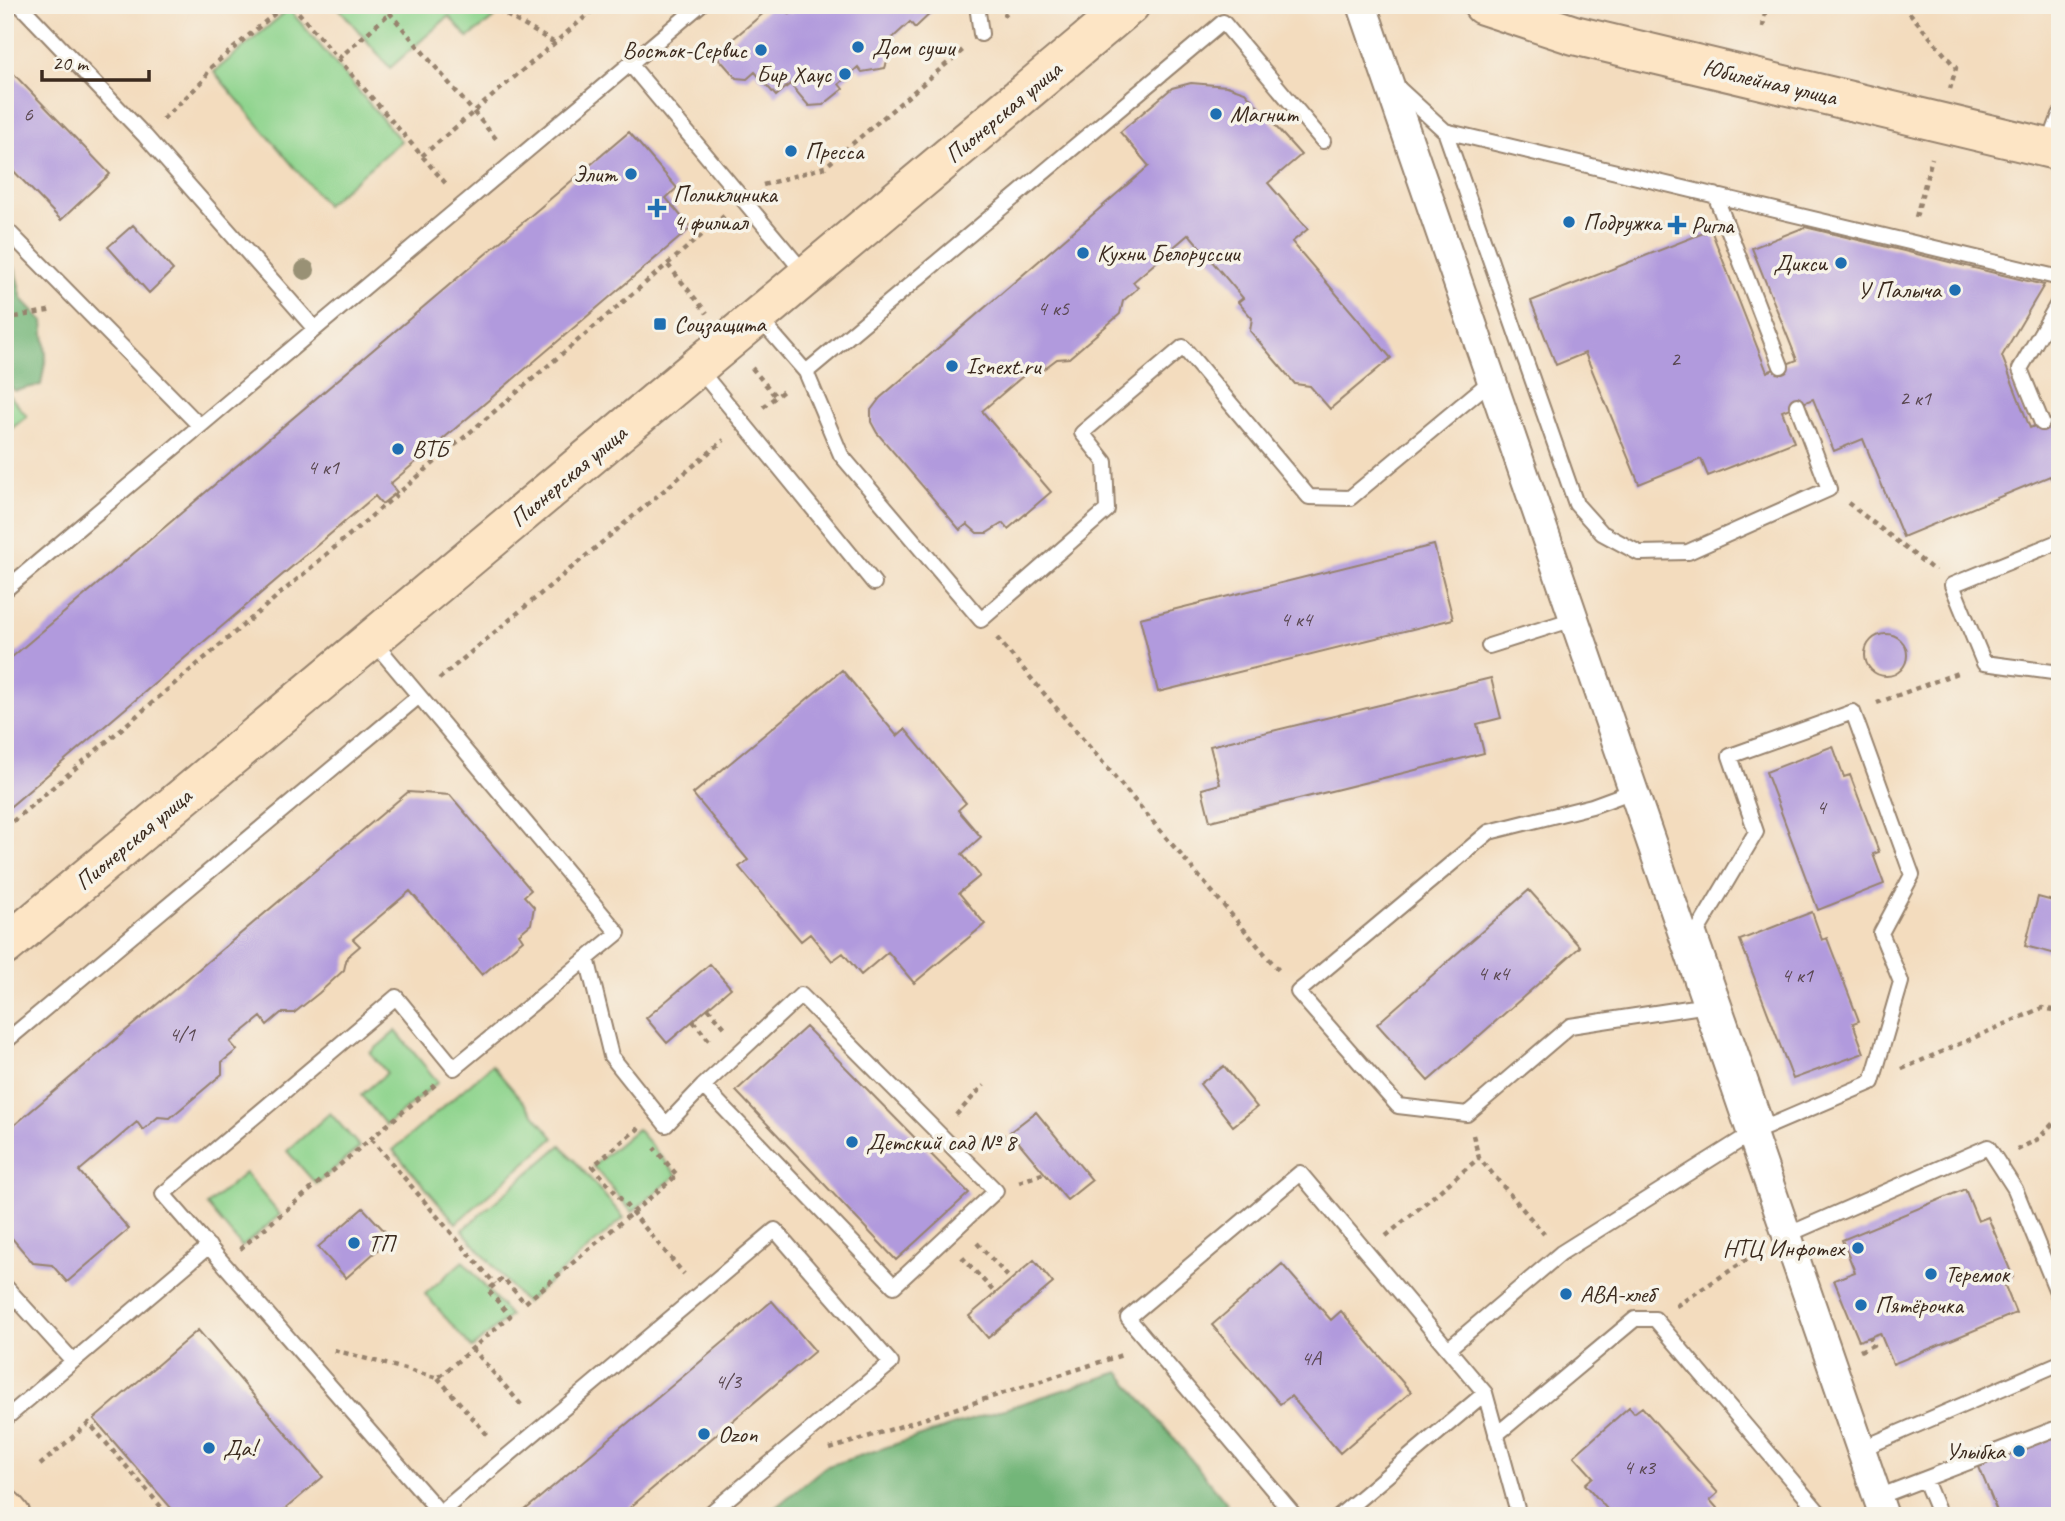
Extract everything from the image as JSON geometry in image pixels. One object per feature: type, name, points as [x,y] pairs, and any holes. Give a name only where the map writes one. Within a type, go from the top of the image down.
[{"type":"main road","name":"Пионерская улица","points":[[5,946],[1130,5]]},
{"type":"main road","name":"Юбилейная улица","points":[[1483,5],[1574,35],[2056,138]]},
{"type":"main road","points":[[5,1509],[11,1516]]},
{"type":"street","points":[[1363,6],[1708,1005],[1759,1130],[1787,1235],[1881,1507]]},
{"type":"lane","points":[[20,5],[145,136],[315,329]]},
{"type":"lane","points":[[5,590],[700,5]]},
{"type":"lane","points":[[977,5],[981,34]]},
{"type":"lane","points":[[806,372],[1223,22],[1323,141]]},
{"type":"lane","points":[[630,64],[807,276]]},
{"type":"lane","points":[[1387,77],[1445,131],[1576,505],[1602,533],[1639,553],[1688,552],[1829,489],[1797,405]]},
{"type":"lane","points":[[1445,131],[2060,278]]},
{"type":"lane","points":[[1715,195],[1782,366]]},
{"type":"lane","points":[[5,228],[200,426]]},
{"type":"lane","points":[[2042,423],[2020,369],[2060,300]]},
{"type":"lane","points":[[758,317],[806,372],[841,455],[981,620],[1107,510],[1105,462],[1082,433],[1183,347],[1309,497],[1350,498],[1492,380]]},
{"type":"lane","points":[[697,367],[874,583]]},
{"type":"lane","points":[[2060,541],[1952,585],[1984,663],[2060,673]]},
{"type":"lane","points":[[1489,646],[1574,619]]},
{"type":"lane","points":[[372,639],[618,933],[454,1068],[396,997],[163,1194],[442,1514],[775,1230],[891,1363],[707,1516]]},
{"type":"lane","points":[[5,1042],[419,696]]},
{"type":"lane","points":[[1448,1349],[1561,1253],[1759,1130],[1872,1082],[1901,982],[1881,933],[1912,875],[1853,712],[1730,756],[1756,832],[1698,930],[1759,1130]]},
{"type":"lane","points":[[1633,791],[1592,806],[1489,832],[1298,992],[1398,1106],[1467,1114],[1570,1026],[1708,1005]]},
{"type":"lane","points":[[587,958],[611,1056],[666,1125],[703,1086],[801,995],[996,1191],[894,1286],[703,1086]]},
{"type":"lane","points":[[1787,1235],[1988,1147],[2015,1189],[2060,1299]]},
{"type":"lane","points":[[1295,1516],[1128,1318],[1300,1173],[1485,1393],[1519,1516]]},
{"type":"lane","points":[[5,1419],[209,1246]]},
{"type":"lane","points":[[5,1286],[73,1361]]},
{"type":"lane","points":[[1496,1435],[1635,1320],[1655,1319],[1822,1516]]},
{"type":"lane","points":[[1861,1449],[2060,1363]]},
{"type":"lane","points":[[1339,1516],[1485,1393]]},
{"type":"lane","points":[[1881,1507],[1925,1480],[2060,1427]]},
{"type":"lane","points":[[1925,1480],[1940,1516]]},
{"type":"path","points":[[145,136],[203,81],[210,68],[285,5]]},
{"type":"path","points":[[292,5],[463,204]]},
{"type":"path","points":[[383,5],[515,161]]},
{"type":"path","points":[[489,5],[555,43]]},
{"type":"path","points":[[422,156],[599,5]]},
{"type":"path","points":[[5,828],[759,186],[825,167],[1015,5]]},
{"type":"path","points":[[1763,27],[1766,5]]},
{"type":"path","points":[[1903,5],[1956,68]]},
{"type":"path","points":[[338,58],[390,13]]},
{"type":"path","points":[[5,319],[81,305]]},
{"type":"path","points":[[419,696],[806,372]]},
{"type":"path","points":[[1829,489],[1952,585]]},
{"type":"path","points":[[981,620],[1298,992]]},
{"type":"path","points":[[1853,712],[1984,663]]},
{"type":"path","points":[[1872,1082],[2042,1008],[2060,1012]]},
{"type":"path","points":[[223,1263],[454,1068]]},
{"type":"path","points":[[938,1133],[984,1085]]},
{"type":"path","points":[[1467,1114],[1479,1158],[1561,1253]]},
{"type":"path","points":[[1997,1160],[2038,1139],[2060,1116]]},
{"type":"path","points":[[645,1138],[638,1129],[593,1166],[700,1293]]},
{"type":"path","points":[[370,1139],[495,1284]]},
{"type":"path","points":[[438,1378],[510,1316],[488,1290],[495,1284],[503,1278],[525,1303],[677,1175],[653,1147]]},
{"type":"path","points":[[1367,1253],[1479,1158]]},
{"type":"path","points":[[959,1225],[1011,1280]]},
{"type":"path","points":[[1655,1319],[1787,1235]]},
{"type":"path","points":[[945,1238],[995,1293]]},
{"type":"path","points":[[292,1341],[438,1378],[507,1457]]},
{"type":"path","points":[[825,1451],[1150,1345]]},
{"type":"path","points":[[472,1348],[541,1427]]},
{"type":"path","points":[[40,1465],[89,1423],[169,1516]]},
{"type":"green space","points":[[510,5],[468,38],[449,16],[390,68],[338,7]]},
{"type":"green space","points":[[289,9],[401,141],[326,205],[214,72]]},
{"type":"green space","points":[[5,257],[15,268],[22,299],[43,321],[46,356],[41,385],[14,391],[5,380]]},
{"type":"green space","points":[[5,390],[27,416],[5,434]]},
{"type":"green space","points":[[396,1031],[438,1082],[386,1125],[361,1095],[387,1073],[370,1053]]},
{"type":"green space","points":[[492,1065],[554,1138],[456,1223],[393,1150]]},
{"type":"green space","points":[[330,1113],[360,1147],[316,1184],[287,1151]]},
{"type":"green space","points":[[637,1129],[677,1175],[632,1212],[593,1166]]},
{"type":"green space","points":[[561,1145],[624,1218],[525,1303],[462,1230]]},
{"type":"green space","points":[[245,1173],[280,1215],[242,1247],[207,1205]]},
{"type":"green space","points":[[463,1261],[510,1316],[472,1348],[425,1294]]},
{"type":"green space","points":[[1119,1372],[1227,1503],[1211,1516],[765,1516],[825,1467]]},
{"type":"building","points":[[773,5],[783,5],[790,14],[800,5],[935,5],[934,10],[915,28],[910,22],[888,42],[892,47],[885,68],[862,72],[858,67],[839,84],[843,89],[823,105],[809,106],[790,84],[776,96],[755,72],[747,79],[736,78],[715,54]]},
{"type":"building","points":[[5,65],[110,174],[61,220],[5,162]]},
{"type":"building","points":[[1191,83],[1227,86],[1245,92],[1301,155],[1268,183],[1308,229],[1292,242],[1391,358],[1330,409],[1310,386],[1295,384],[1250,331],[1252,318],[1238,302],[1243,298],[1189,234],[1133,282],[1138,288],[1123,301],[1120,314],[1069,358],[1057,359],[1041,371],[1036,365],[982,411],[1051,492],[1008,529],[1003,523],[987,533],[977,533],[967,524],[960,530],[877,433],[871,422],[871,410],[880,398],[1149,166],[1120,132],[1172,88]]},
{"type":"building","points":[[629,132],[677,188],[666,198],[691,228],[390,484],[397,492],[382,504],[375,496],[5,811],[5,663]]},
{"type":"building","points":[[133,225],[173,270],[149,293],[108,247]]},
{"type":"building","points":[[1805,227],[2044,285],[2002,356],[2030,428],[2060,416],[2060,499],[2050,476],[1903,537],[1863,439],[1834,451],[1813,399],[1782,411],[1794,442],[1708,476],[1701,459],[1639,484],[1585,353],[1556,365],[1531,301],[1711,230],[1767,372],[1797,360],[1752,248]]},
{"type":"building","points":[[1434,545],[1453,619],[1158,692],[1140,618]]},
{"type":"building","points":[[1886,634],[1901,640],[1907,655],[1901,670],[1886,676],[1871,670],[1865,655],[1871,640]]},
{"type":"building","points":[[842,670],[897,736],[905,729],[966,803],[958,810],[981,837],[962,854],[980,876],[959,893],[985,924],[914,983],[888,952],[861,975],[843,953],[832,961],[810,934],[801,941],[739,867],[748,860],[693,794]]},
{"type":"building","points":[[1491,678],[1501,718],[1477,724],[1484,753],[1210,821],[1202,789],[1220,784],[1210,746]]},
{"type":"building","points":[[1833,746],[1844,777],[1850,775],[1879,852],[1873,854],[1884,884],[1818,910],[1766,772]]},
{"type":"building","points":[[408,792],[450,795],[531,890],[524,896],[534,907],[531,924],[519,934],[523,940],[482,975],[410,891],[353,939],[360,946],[347,957],[344,970],[319,993],[294,1013],[281,1013],[267,1025],[261,1017],[230,1042],[237,1050],[222,1062],[222,1074],[170,1118],[158,1117],[143,1130],[137,1122],[79,1171],[129,1229],[67,1282],[52,1265],[33,1263],[5,1230],[5,1133]]},
{"type":"building","points":[[2060,881],[2060,955],[2025,946],[2038,897],[2053,901]]},
{"type":"building","points":[[1529,890],[1580,947],[1428,1081],[1377,1024]]},
{"type":"building","points":[[1812,912],[1822,940],[1827,938],[1859,1021],[1853,1023],[1864,1053],[1793,1079],[1740,940]]},
{"type":"building","points":[[710,964],[731,988],[667,1043],[646,1018]]},
{"type":"building","name":"Детский сад № 8","points":[[806,1027],[969,1193],[896,1260],[736,1091]]},
{"type":"building","points":[[1224,1066],[1257,1107],[1233,1126],[1200,1084]]},
{"type":"building","points":[[1036,1112],[1092,1180],[1067,1200],[1010,1132]]},
{"type":"building","name":"Теремок","points":[[1965,1189],[1978,1221],[1988,1217],[2013,1277],[2003,1281],[2016,1313],[1893,1364],[1880,1333],[1859,1341],[1834,1280],[1855,1272],[1842,1240]]},
{"type":"building","name":"ТП","points":[[363,1208],[391,1238],[346,1278],[318,1247]]},
{"type":"building","points":[[1034,1260],[1053,1283],[988,1338],[969,1316]]},
{"type":"building","points":[[1282,1264],[1331,1320],[1341,1311],[1411,1392],[1340,1453],[1291,1396],[1280,1404],[1212,1325]]},
{"type":"building","points":[[772,1301],[815,1351],[620,1516],[518,1516]]},
{"type":"building","name":"Да!","points":[[198,1330],[323,1477],[277,1516],[178,1516],[94,1419]]},
{"type":"building","points":[[1629,1407],[1634,1413],[1642,1407],[1718,1493],[1710,1500],[1724,1516],[1613,1516],[1585,1484],[1593,1477],[1574,1456]]},
{"type":"building","points":[[2058,1435],[2060,1516],[1999,1516],[1979,1467]]},
{"type":"place","name":"Дом суши","points":[[858,47]]},
{"type":"place","name":"Восток-Сервис","points":[[761,50]]},
{"type":"place","name":"Бир Хаус","points":[[845,74]]},
{"type":"place","name":"Магнит","points":[[1216,114]]},
{"type":"place","name":"Пресса","points":[[791,151]]},
{"type":"place","name":"Элит","points":[[631,174]]},
{"type":"place","name":"Поликлиника 4 филиал","points":[[657,208]]},
{"type":"place","name":"Подружка","points":[[1569,222]]},
{"type":"place","name":"Ригла","points":[[1677,225]]},
{"type":"place","name":"Кухни Белоруссии","points":[[1083,253]]},
{"type":"place","name":"Дикси","points":[[1841,263]]},
{"type":"place","name":"У Палыча","points":[[1955,290]]},
{"type":"place","name":"Соцзащита","points":[[660,324]]},
{"type":"place","name":"Isnext.ru","points":[[952,366]]},
{"type":"place","name":"ВТБ","points":[[398,449]]},
{"type":"place","name":"Детский сад № 8","points":[[852,1142]]},
{"type":"place","name":"ТП","points":[[354,1243]]},
{"type":"place","name":"НТЦ Инфотех","points":[[1858,1248]]},
{"type":"place","name":"Теремок","points":[[1931,1274]]},
{"type":"place","name":"АВА-хлеб","points":[[1566,1294]]},
{"type":"place","name":"Пятёрочка","points":[[1861,1305]]},
{"type":"place","name":"Ozon","points":[[704,1434]]},
{"type":"place","name":"Да!","points":[[209,1448]]},
{"type":"place","name":"Улыбка","points":[[2019,1451]]}]
